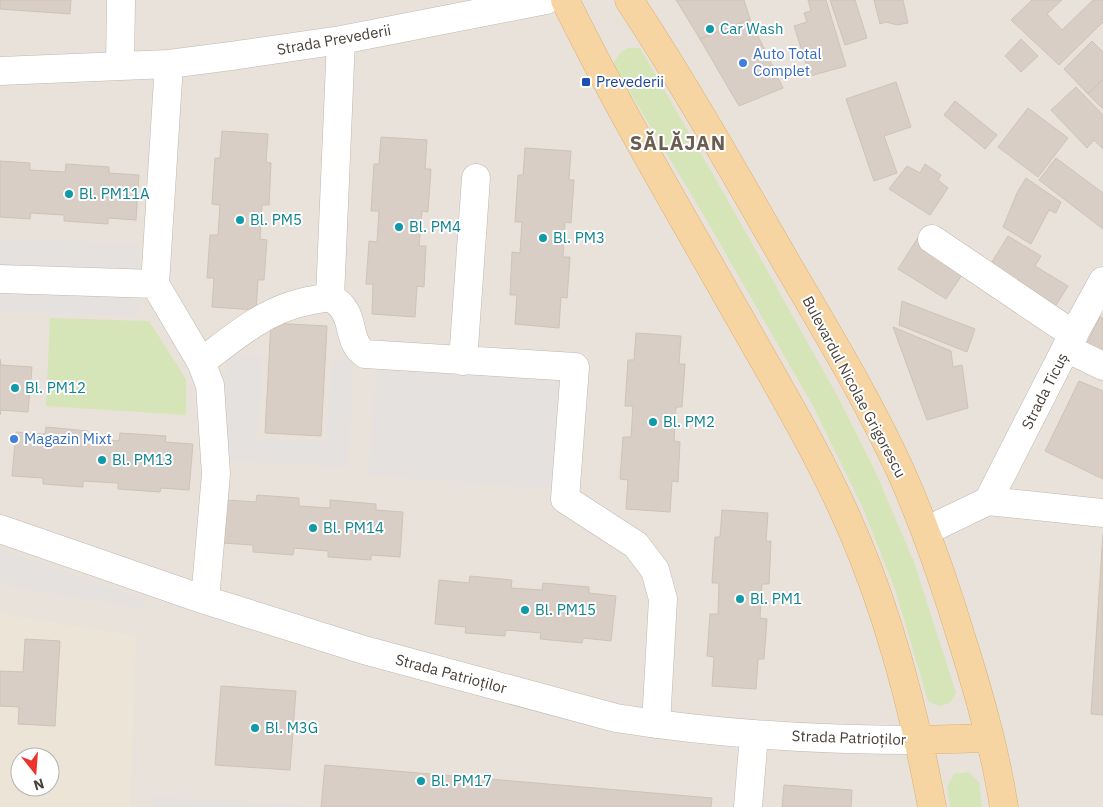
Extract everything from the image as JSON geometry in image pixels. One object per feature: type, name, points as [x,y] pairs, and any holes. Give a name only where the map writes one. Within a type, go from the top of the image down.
[{"type":"main road","points":[[566,0],[608,83],[798,420],[840,504],[882,609],[898,664],[932,807]]},
{"type":"main road","name":"Bulevardul Nicolae Grigorescu","points":[[629,0],[657,43],[742,186],[855,384],[900,470],[926,531],[965,647],[990,738],[1004,807]]},
{"type":"main road","points":[[917,740],[990,738]]},
{"type":"street","points":[[120,66],[121,0]]},
{"type":"street","name":"Strada Prevederii","points":[[0,71],[169,64],[267,52],[341,40],[546,0]]},
{"type":"street","points":[[330,297],[341,40]]},
{"type":"street","points":[[169,64],[155,284],[201,362],[210,385],[216,474],[205,600]]},
{"type":"street","points":[[463,361],[476,178]]},
{"type":"street","points":[[932,239],[1103,366]]},
{"type":"street","points":[[0,279],[155,284]]},
{"type":"street","name":"Strada Ticuș","points":[[988,501],[1103,281]]},
{"type":"street","points":[[201,362],[254,323],[279,310],[299,303],[330,297],[340,303],[348,314],[355,342],[359,350],[364,354],[575,367],[565,499],[636,545],[655,570],[663,599],[656,724]]},
{"type":"street","points":[[926,531],[988,501],[1103,513]]},
{"type":"street","name":"Strada Patrioților","points":[[0,529],[205,600],[364,650],[616,718],[754,735],[917,740]]},
{"type":"street","points":[[748,807],[754,735]]},
{"type":"shaded area","points":[[0,0],[1103,0],[1103,807],[0,807]]},
{"type":"shaded area","points":[[0,239],[139,244],[137,273],[0,268]]},
{"type":"shaded area","points":[[0,286],[138,291],[138,316],[0,311]]},
{"type":"shaded area","points":[[227,354],[262,356],[257,438],[326,442],[332,358],[354,359],[348,467],[221,460]]},
{"type":"shaded area","points":[[377,364],[567,378],[559,489],[368,475]]},
{"type":"shaded area","points":[[0,549],[145,599],[143,609],[0,584]]},
{"type":"shaded area","points":[[0,614],[136,636],[130,807],[0,807]]},
{"type":"shaded area","points":[[153,797],[303,805],[303,807],[152,807]]},
{"type":"green space","points":[[628,48],[640,48],[838,397],[876,473],[914,562],[956,693],[950,703],[939,706],[928,701],[895,589],[862,506],[813,406],[703,214],[613,64],[620,53]]},
{"type":"green space","points":[[50,318],[149,321],[186,379],[186,415],[46,406]]},
{"type":"green space","points":[[969,772],[979,783],[982,807],[950,807],[947,787],[954,774]]},
{"type":"building","points":[[0,0],[71,0],[70,14],[0,9]]},
{"type":"building","name":"Car Wash","points":[[676,0],[744,0],[750,19],[700,39]]},
{"type":"building","points":[[808,0],[826,0],[846,66],[810,76],[794,26],[807,22],[804,13],[811,11]]},
{"type":"building","points":[[830,0],[855,0],[867,38],[845,45]]},
{"type":"building","points":[[874,0],[903,0],[908,23],[897,25],[886,22],[880,24]]},
{"type":"building","points":[[1032,0],[1062,0],[1047,14],[1062,30],[1093,0],[1103,0],[1103,22],[1059,65],[1011,20]]},
{"type":"building","name":"Auto Total Complet","points":[[750,19],[783,88],[739,106],[700,39]]},
{"type":"building","points":[[1021,39],[1038,56],[1021,72],[1005,56]]},
{"type":"building","points":[[1092,41],[1103,52],[1103,79],[1088,94],[1064,69]]},
{"type":"building","points":[[1103,79],[1103,109],[1088,94]]},
{"type":"building","points":[[896,82],[911,127],[884,136],[897,173],[874,181],[846,99]]},
{"type":"building","points":[[1076,87],[1103,115],[1103,149],[1094,140],[1087,148],[1051,110]]},
{"type":"building","points":[[955,101],[997,135],[985,149],[944,115]]},
{"type":"building","points":[[1028,108],[1068,138],[1038,177],[998,147]]},
{"type":"building","name":"Bl. PM5","points":[[222,131],[268,134],[266,162],[271,163],[269,205],[262,205],[260,239],[267,240],[264,280],[258,280],[256,310],[212,307],[214,278],[207,278],[210,235],[218,235],[220,205],[212,204],[215,158],[220,158]]},
{"type":"building","name":"Bl. PM4","points":[[381,137],[427,140],[425,169],[431,169],[428,212],[422,211],[419,246],[426,246],[424,287],[417,286],[415,317],[372,314],[373,284],[366,284],[369,241],[377,242],[379,211],[371,211],[374,164],[379,164]]},
{"type":"building","name":"Bl. PM3","points":[[525,148],[571,151],[569,180],[574,180],[571,223],[565,222],[563,257],[570,257],[567,298],[561,297],[559,328],[515,324],[517,295],[510,295],[512,252],[520,253],[522,222],[515,222],[518,175],[523,175]]},
{"type":"building","points":[[1056,158],[1103,193],[1103,229],[1039,180]]},
{"type":"building","name":"Bl. PM11A","points":[[0,161],[30,163],[30,170],[65,172],[66,164],[109,167],[109,173],[139,175],[136,220],[108,218],[108,224],[64,221],[64,215],[31,213],[30,219],[0,217]]},
{"type":"building","points":[[925,164],[941,175],[938,180],[948,188],[930,215],[889,189],[907,166],[920,173]]},
{"type":"building","points":[[1026,178],[1061,202],[1056,213],[1049,210],[1031,244],[1003,227],[1017,193]]},
{"type":"building","points":[[919,236],[967,267],[946,299],[898,269]]},
{"type":"building","points":[[1008,236],[1041,256],[1035,266],[1068,286],[1053,310],[987,270]]},
{"type":"building","points":[[902,301],[975,329],[967,352],[899,325]]},
{"type":"building","points":[[1100,317],[1103,318],[1103,351],[1087,343]]},
{"type":"building","points":[[271,323],[327,326],[321,436],[265,433]]},
{"type":"building","points":[[893,327],[951,351],[953,367],[962,365],[968,408],[927,420]]},
{"type":"building","name":"Bl. PM2","points":[[636,333],[681,336],[679,364],[685,364],[682,407],[676,407],[674,441],[680,442],[678,482],[672,481],[670,512],[626,509],[628,480],[620,479],[623,437],[631,437],[633,406],[625,406],[628,360],[634,360]]},
{"type":"building","name":"Bl. PM12","points":[[0,359],[1,365],[32,367],[28,412],[1,410],[0,415]]},
{"type":"building","points":[[1079,381],[1103,391],[1103,479],[1045,451]]},
{"type":"building","name":"Bl. PM13","points":[[46,427],[88,431],[88,438],[119,441],[120,433],[166,436],[165,442],[193,444],[189,490],[161,488],[160,492],[118,489],[118,483],[83,481],[83,487],[43,484],[43,478],[12,476],[16,432],[45,434]]},
{"type":"building","name":"Bl. PM14","points":[[257,495],[299,498],[299,506],[330,508],[330,500],[376,504],[376,510],[403,512],[400,557],[371,555],[371,560],[328,557],[328,551],[294,548],[293,555],[253,552],[253,545],[223,543],[227,500],[256,502]]},
{"type":"building","name":"Bl. PM1","points":[[722,510],[768,513],[766,541],[771,541],[769,584],[762,584],[760,618],[767,619],[764,659],[758,659],[756,689],[712,686],[714,657],[707,656],[710,614],[718,614],[719,583],[712,583],[715,537],[720,537]]},
{"type":"building","points":[[1103,534],[1103,715],[1091,714]]},
{"type":"building","name":"Bl. PM15","points":[[470,576],[512,580],[511,588],[542,590],[543,583],[589,587],[589,593],[616,596],[611,641],[583,638],[582,643],[540,639],[541,633],[506,630],[505,636],[465,633],[466,627],[435,624],[439,580],[469,583]]},
{"type":"building","points":[[25,639],[60,641],[55,726],[18,724],[19,707],[0,706],[0,671],[23,672]]},
{"type":"building","name":"Bl. M3G","points":[[221,686],[296,691],[290,770],[215,765]]},
{"type":"building","name":"Bl. PM17","points":[[325,765],[712,798],[711,807],[321,807]]},
{"type":"building","points":[[784,785],[852,790],[851,807],[782,807]]},
{"type":"place","name":"Car Wash","points":[[710,29]]},
{"type":"place","name":"Auto Total Complet","points":[[743,63]]},
{"type":"place","name":"Prevederii","points":[[586,82]]},
{"type":"place","name":"Bl. PM11A","points":[[69,194]]},
{"type":"place","name":"Bl. PM5","points":[[240,220]]},
{"type":"place","name":"Bl. PM4","points":[[399,227]]},
{"type":"place","name":"Bl. PM3","points":[[543,238]]},
{"type":"place","name":"Bl. PM12","points":[[15,388]]},
{"type":"place","name":"Bl. PM2","points":[[653,422]]},
{"type":"place","name":"Magazin Mixt","points":[[14,439]]},
{"type":"place","name":"Bl. PM13","points":[[102,460]]},
{"type":"place","name":"Bl. PM14","points":[[313,528]]},
{"type":"place","name":"Bl. PM1","points":[[740,599]]},
{"type":"place","name":"Bl. PM15","points":[[525,610]]},
{"type":"place","name":"Bl. M3G","points":[[255,728]]},
{"type":"place","name":"Bl. PM17","points":[[421,781]]},
{"type":"district","name":"SĂLĂJAN","points":[[678,143]]}]
